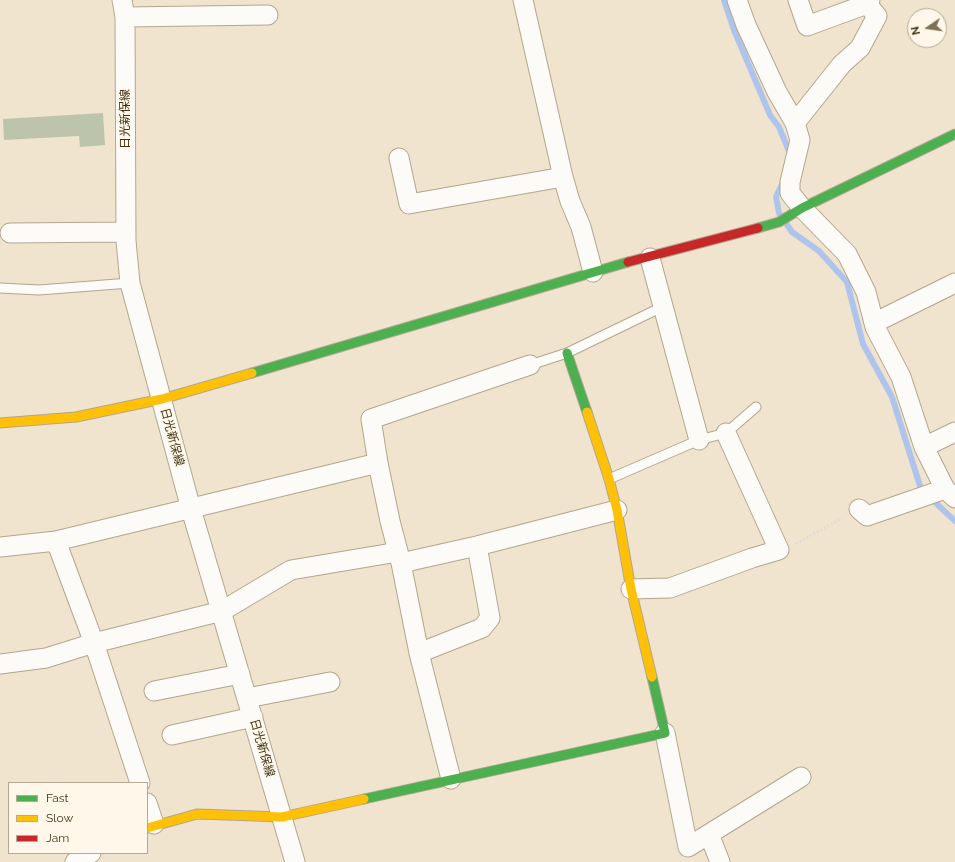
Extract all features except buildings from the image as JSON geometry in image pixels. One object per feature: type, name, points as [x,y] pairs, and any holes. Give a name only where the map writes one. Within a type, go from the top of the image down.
[{"type":"street","points":[[523,0],[563,177],[570,201],[582,227],[593,272]]},
{"type":"street","points":[[737,0],[746,25],[777,92],[795,123],[800,140],[790,182],[790,193],[802,208],[847,254],[866,292],[874,324],[901,377],[924,447],[950,494],[867,516],[859,509]]},
{"type":"street","points":[[795,123],[842,64],[860,48],[877,16],[868,2],[807,26],[798,0]]},
{"type":"street","points":[[123,9],[268,14]]},
{"type":"street","name":"日光新保線","points":[[123,9],[126,232],[130,284],[191,509],[295,862]]},
{"type":"street","points":[[0,423],[76,417],[162,399],[593,272],[650,258],[779,222],[802,208],[955,134]]},
{"type":"street","points":[[399,158],[409,204],[563,177]]},
{"type":"street","points":[[10,234],[126,232]]},
{"type":"street","points":[[650,258],[699,440]]},
{"type":"street","points":[[874,324],[955,283]]},
{"type":"street","points":[[567,353],[609,478],[617,510],[631,589],[688,847],[801,777]]},
{"type":"street","points":[[451,779],[419,653],[400,558],[378,463],[371,419],[530,365]]},
{"type":"street","points":[[924,447],[955,432]]},
{"type":"street","points":[[631,589],[670,588],[752,558],[779,550],[726,433]]},
{"type":"street","points":[[0,547],[56,541],[378,463]]},
{"type":"street","points":[[0,664],[46,658],[94,643],[222,611],[291,570],[400,558],[477,546],[617,510]]},
{"type":"street","points":[[56,541],[94,643],[140,782]]},
{"type":"street","points":[[419,653],[482,628],[490,618],[477,546]]},
{"type":"street","points":[[154,692],[240,674]]},
{"type":"street","points":[[247,698],[330,682]]},
{"type":"street","points":[[172,735],[253,717]]},
{"type":"street","points":[[148,809],[151,826],[197,814],[282,817],[664,733]]},
{"type":"street","points":[[709,834],[720,862]]},
{"type":"street","points":[[75,862],[89,854]]},
{"type":"lane","points":[[0,288],[39,290],[130,284]]},
{"type":"lane","points":[[530,365],[567,353],[662,307]]},
{"type":"lane","points":[[609,478],[699,440],[726,433],[756,407]]},
{"type":"path","points":[[779,550],[790,547],[859,509]]},
{"type":"waterway","points":[[724,0],[734,30],[770,115],[779,127],[791,156]]},
{"type":"waterway","points":[[784,180],[776,197],[779,213],[792,232],[819,251],[847,282],[863,344],[892,397],[921,489],[955,521]]},
{"type":"traffic: fast","points":[[758,228],[779,222],[802,208],[955,134]]},
{"type":"traffic: fast","points":[[252,373],[628,262]]},
{"type":"traffic: fast","points":[[567,353],[587,412]]},
{"type":"traffic: fast","points":[[364,799],[665,733],[652,677]]},
{"type":"traffic: slow","points":[[0,423],[76,417],[162,399],[252,373]]},
{"type":"traffic: slow","points":[[587,412],[609,479],[617,510],[631,589],[652,677]]},
{"type":"traffic: slow","points":[[148,828],[197,814],[282,817],[364,799]]},
{"type":"traffic: jam","points":[[628,262],[758,228]]}]
